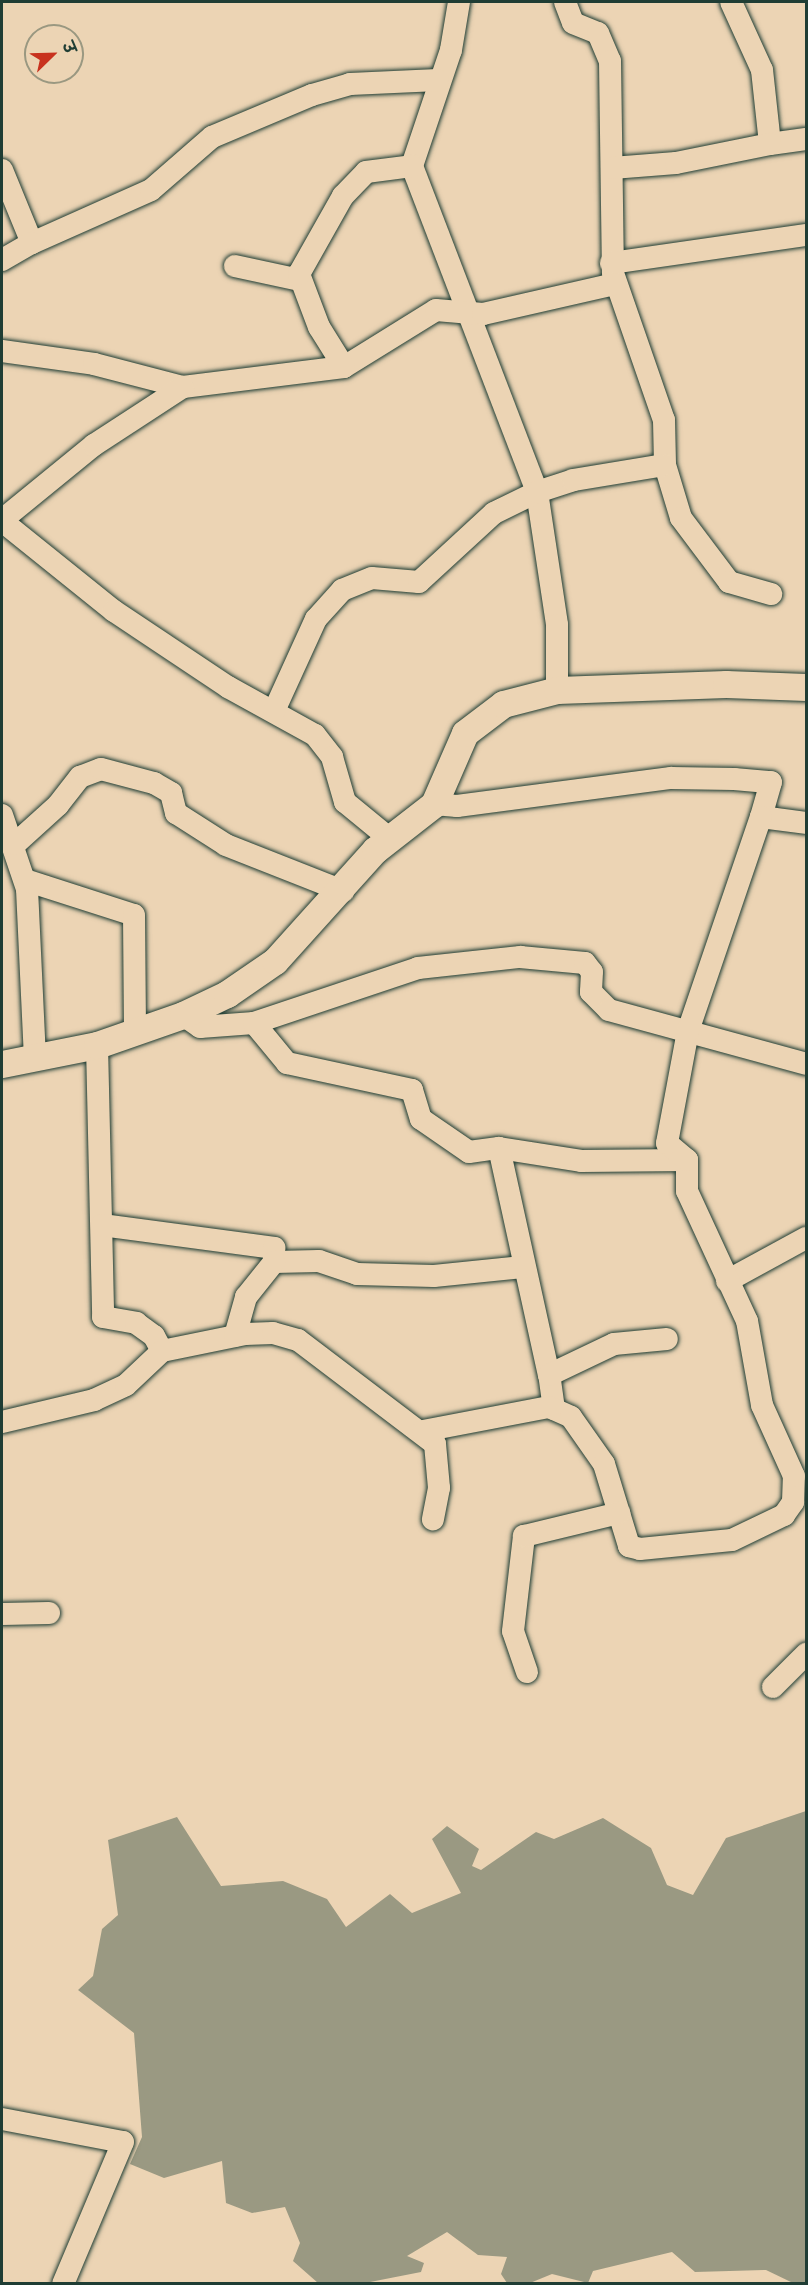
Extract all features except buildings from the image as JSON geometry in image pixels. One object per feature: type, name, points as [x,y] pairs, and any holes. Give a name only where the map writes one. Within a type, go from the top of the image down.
[{"type":"street","points":[[459,2],[451,50],[438,80],[412,166],[537,492],[557,625],[557,690]]},
{"type":"street","points":[[565,2],[573,23],[598,33],[610,61],[613,273],[664,420],[665,465],[681,518],[714,569],[745,590],[771,594]]},
{"type":"street","points":[[731,2],[762,70],[770,144]]},
{"type":"street","points":[[2,260],[32,243],[151,190],[212,137],[312,95],[350,84],[438,80]]},
{"type":"street","points":[[612,168],[676,163],[807,139]]},
{"type":"street","points":[[344,367],[319,327],[300,280],[305,261],[354,184],[366,172],[385,166],[412,166]]},
{"type":"street","points":[[2,170],[32,243]]},
{"type":"street","points":[[2,351],[94,364],[183,387],[344,367],[369,356],[415,319],[436,310],[467,313],[613,273],[807,235]]},
{"type":"street","points":[[235,266],[300,280]]},
{"type":"street","points":[[183,387],[94,445],[2,520],[114,611],[315,735],[332,757],[345,802],[390,839]]},
{"type":"street","points":[[274,711],[316,619],[342,590],[372,578],[419,582],[494,513],[537,492],[573,480],[665,465]]},
{"type":"street","points":[[2,1064],[97,1045],[183,1015],[227,994],[275,961],[390,839],[434,804],[465,733],[479,718],[502,705],[557,690],[726,684],[807,687]]},
{"type":"street","points":[[15,844],[58,806],[80,777],[102,769],[154,783],[171,793],[176,813],[226,845],[343,891]]},
{"type":"street","points":[[423,1431],[554,1409],[571,1417],[597,1450],[629,1546],[662,1550],[732,1540],[784,1515],[801,1497],[794,1476],[796,1462],[762,1405],[747,1321],[687,1191],[687,1160],[667,1143],[688,1031],[771,782],[671,778],[457,806],[434,804]]},
{"type":"street","points":[[2,815],[15,844],[25,880],[35,1058]]},
{"type":"street","points":[[760,817],[807,823]]},
{"type":"street","points":[[25,880],[134,915],[135,1033]]},
{"type":"street","points":[[183,1015],[200,1027],[254,1023],[418,968],[520,957],[585,963],[599,1004],[807,1064]]},
{"type":"street","points":[[254,1023],[287,1063],[412,1090],[421,1119],[443,1137],[469,1152],[499,1148],[581,1161],[687,1160]]},
{"type":"street","points":[[97,1045],[104,1317],[135,1323],[154,1336],[162,1351]]},
{"type":"street","points":[[499,1148],[549,1375],[554,1409]]},
{"type":"street","points":[[102,1225],[274,1248],[274,1262],[246,1297],[235,1336]]},
{"type":"street","points":[[728,1281],[807,1238]]},
{"type":"street","points":[[274,1262],[319,1261],[357,1274],[412,1275],[524,1267]]},
{"type":"street","points":[[2,1422],[94,1400],[126,1385],[162,1351],[235,1336],[273,1333],[298,1340],[391,1415],[423,1431],[435,1444],[439,1488],[433,1519]]},
{"type":"street","points":[[549,1375],[614,1344],[667,1339]]},
{"type":"street","points":[[527,1671],[513,1631],[524,1536],[619,1513]]},
{"type":"street","points":[[2,1614],[49,1613]]},
{"type":"street","points":[[773,1687],[807,1654]]},
{"type":"street","points":[[2,2119],[123,2142],[63,2283]]},
{"type":"shaded area","points":[[806,1811],[806,2283],[793,2283],[766,2270],[695,2272],[672,2252],[593,2271],[588,2283],[552,2274],[530,2283],[507,2283],[501,2274],[507,2257],[478,2255],[447,2232],[407,2256],[424,2263],[421,2272],[365,2283],[318,2283],[293,2261],[300,2243],[285,2207],[252,2213],[226,2203],[222,2161],[164,2178],[130,2164],[142,2137],[134,2033],[78,1990],[93,1976],[102,1929],[118,1915],[108,1840],[177,1817],[221,1886],[283,1881],[327,1899],[346,1927],[390,1894],[412,1913],[461,1893],[432,1839],[447,1826],[479,1849],[472,1866],[481,1870],[536,1832],[554,1839],[603,1818],[651,1848],[667,1885],[693,1895],[726,1838]]}]
